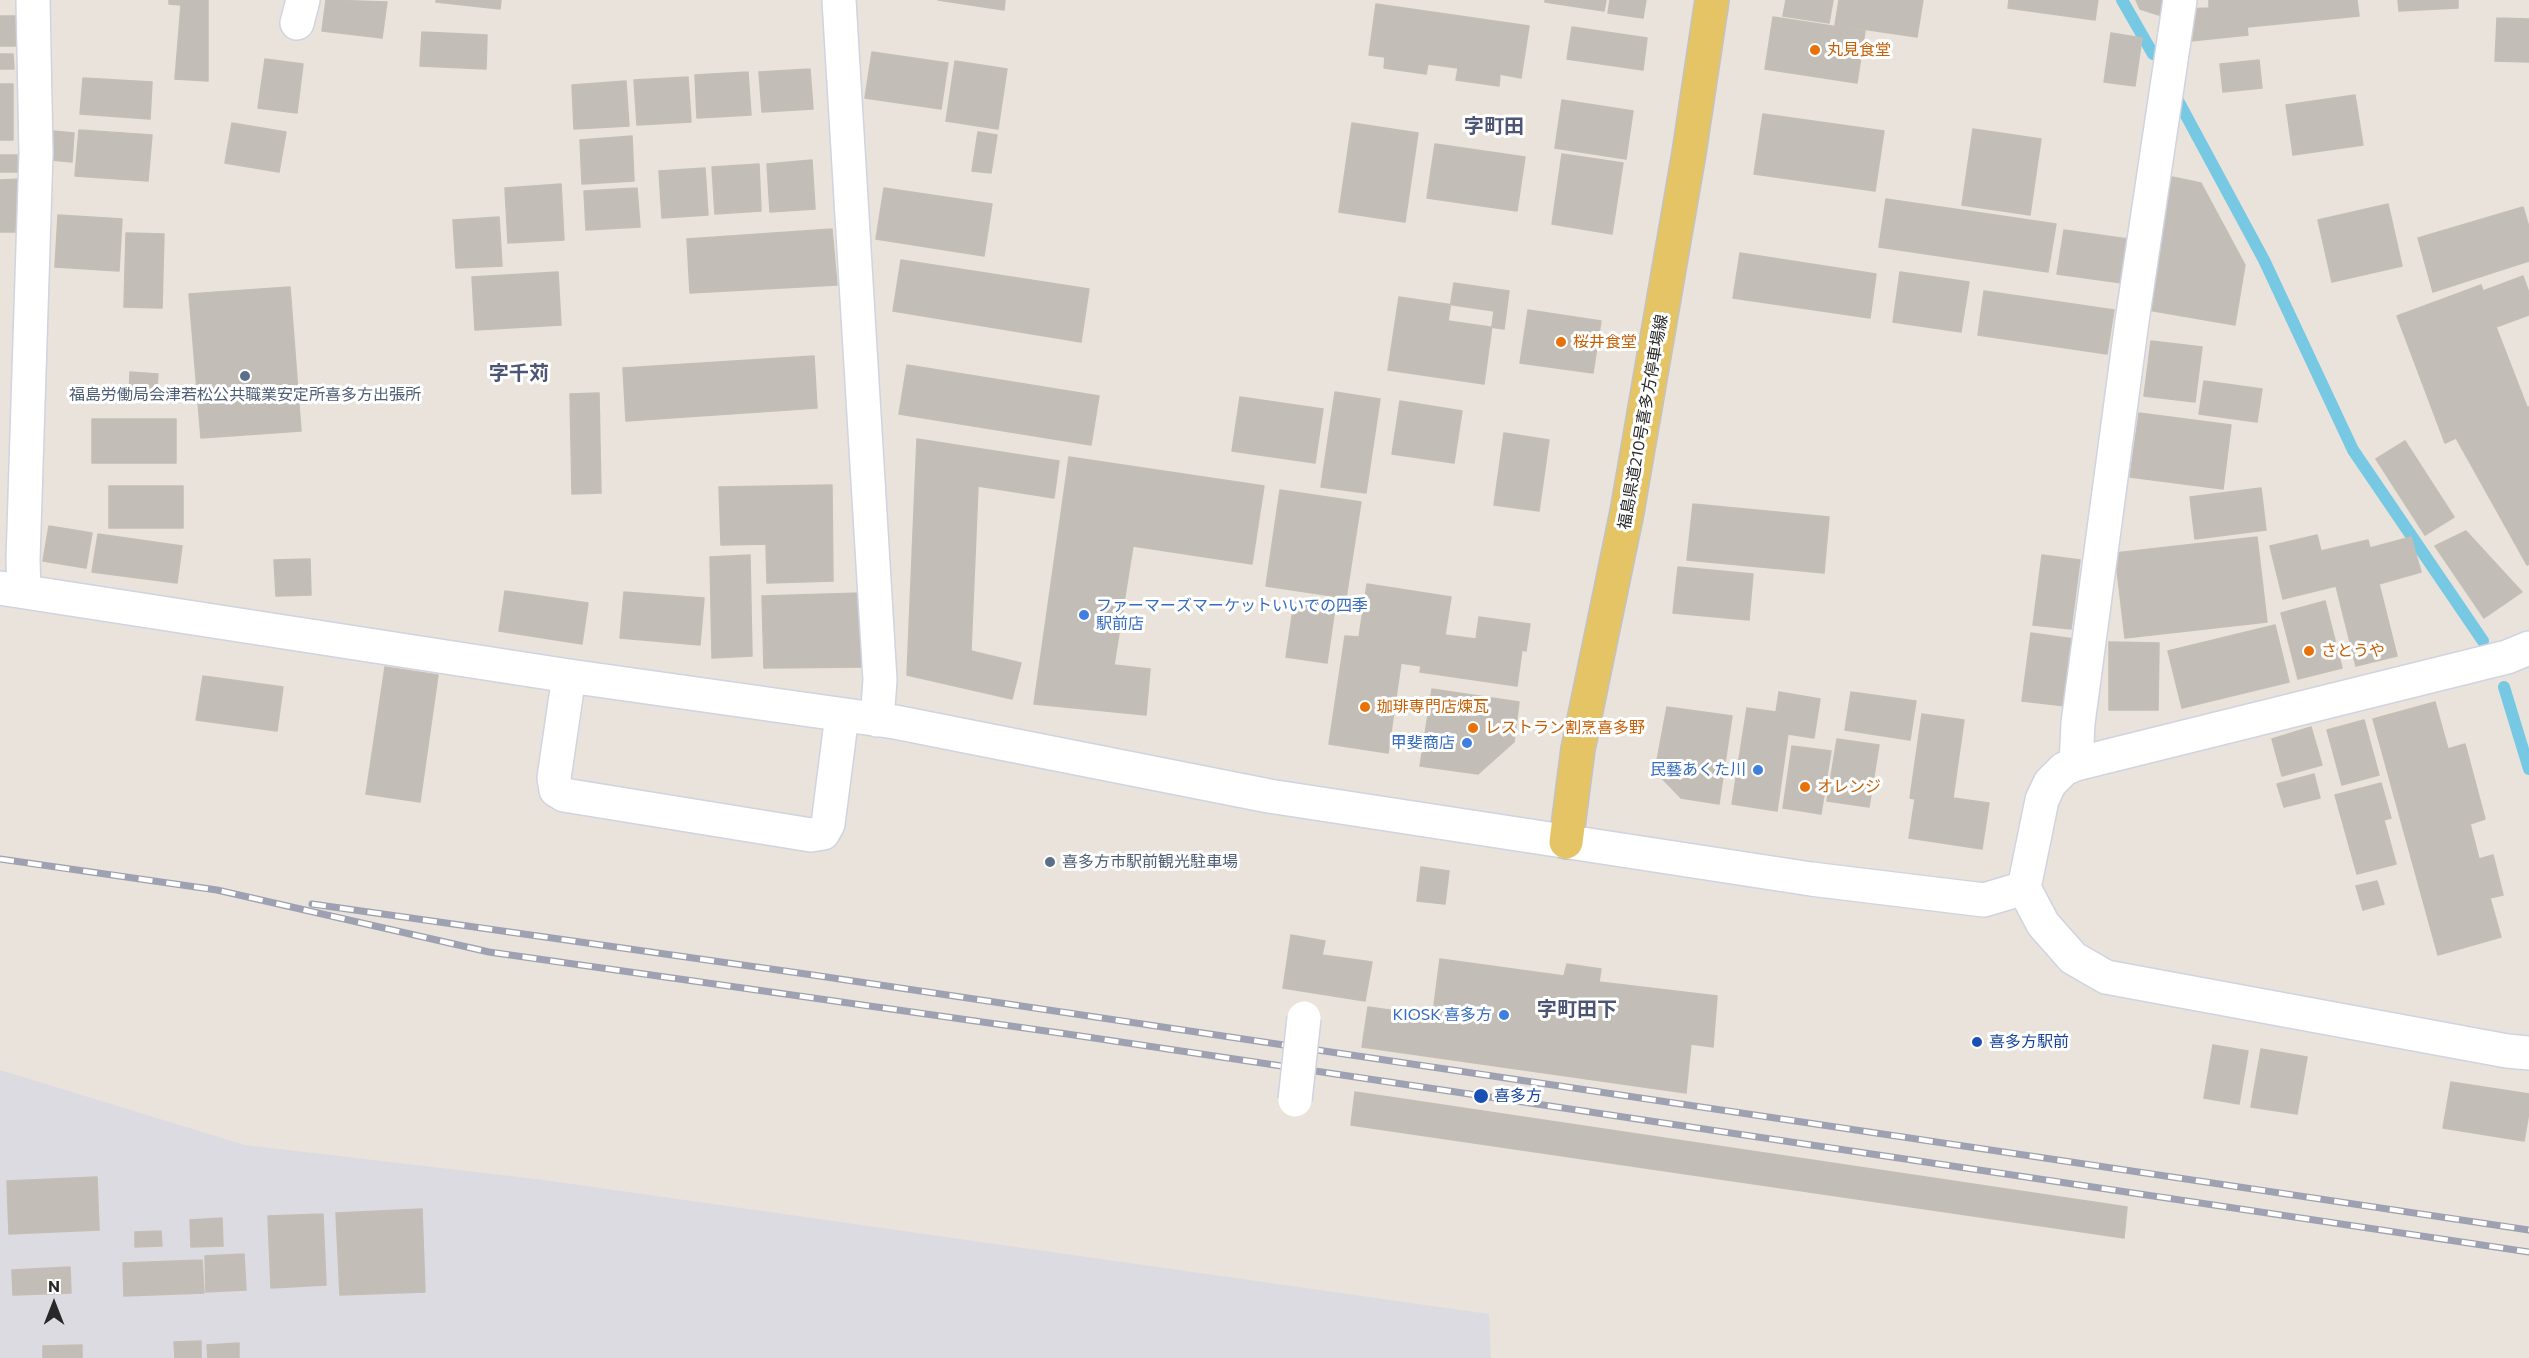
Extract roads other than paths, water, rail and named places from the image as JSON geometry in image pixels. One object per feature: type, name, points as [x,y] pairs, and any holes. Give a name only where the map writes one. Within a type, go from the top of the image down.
[{"type":"main road","name":"福島県道210号喜多方停車場線","points":[[1566,842],[1578,749],[1628,512],[1689,153],[1712,0]]},
{"type":"street","points":[[33,0],[36,153],[23,560],[12,590],[569,676],[877,720],[1269,796],[1811,879],[1984,900],[2024,888]]},
{"type":"street","points":[[839,0],[880,680],[877,720]]},
{"type":"street","points":[[2070,766],[2078,723],[2124,380],[2180,0]]},
{"type":"street","points":[[2529,648],[2507,657],[2070,766],[2050,783],[2042,801],[2024,888],[2043,924],[2073,958],[2106,977],[2507,1051],[2529,1053]]},
{"type":"street","points":[[569,676],[554,778],[556,790],[564,795],[811,835],[823,833],[828,824],[842,715]]},
{"type":"street","points":[[1295,1100],[1304,1018]]},
{"type":"waterway","points":[[2122,0],[2153,54]]},
{"type":"waterway","points":[[2175,95],[2264,260],[2353,450],[2483,641]]},
{"type":"waterway","points":[[2504,687],[2529,769]]},
{"type":"railway","points":[[0,859],[217,890],[489,952],[1067,1034],[2529,1252]]},
{"type":"railway","points":[[312,904],[806,974],[2529,1230]]},
{"type":"place","name":"丸見食堂","points":[[1815,50]]},
{"type":"place","name":"桜井食堂","points":[[1561,342]]},
{"type":"place","name":"福島労働局会津若松公共職業安定所喜多方出張所","points":[[245,376]]},
{"type":"place","name":"ファーマーズマーケットいいでの四季 駅前店","points":[[1084,615]]},
{"type":"place","name":"さとうや","points":[[2309,651]]},
{"type":"place","name":"珈琲専門店煉瓦","points":[[1365,707]]},
{"type":"place","name":"レストラン割烹喜多野","points":[[1473,728]]},
{"type":"place","name":"甲斐商店","points":[[1467,743]]},
{"type":"place","name":"民藝あくた川","points":[[1758,770]]},
{"type":"place","name":"オレンジ","points":[[1805,787]]},
{"type":"place","name":"喜多方市駅前観光駐車場","points":[[1050,862]]},
{"type":"place","name":"KIOSK 喜多方","points":[[1504,1015]]},
{"type":"place","name":"喜多方駅前","points":[[1977,1042]]},
{"type":"place","name":"喜多方","points":[[1481,1096]]},
{"type":"district","name":"字町田","points":[[1494,126]]},
{"type":"district","name":"字千苅","points":[[519,373]]},
{"type":"district","name":"字町田下","points":[[1577,1009]]}]
